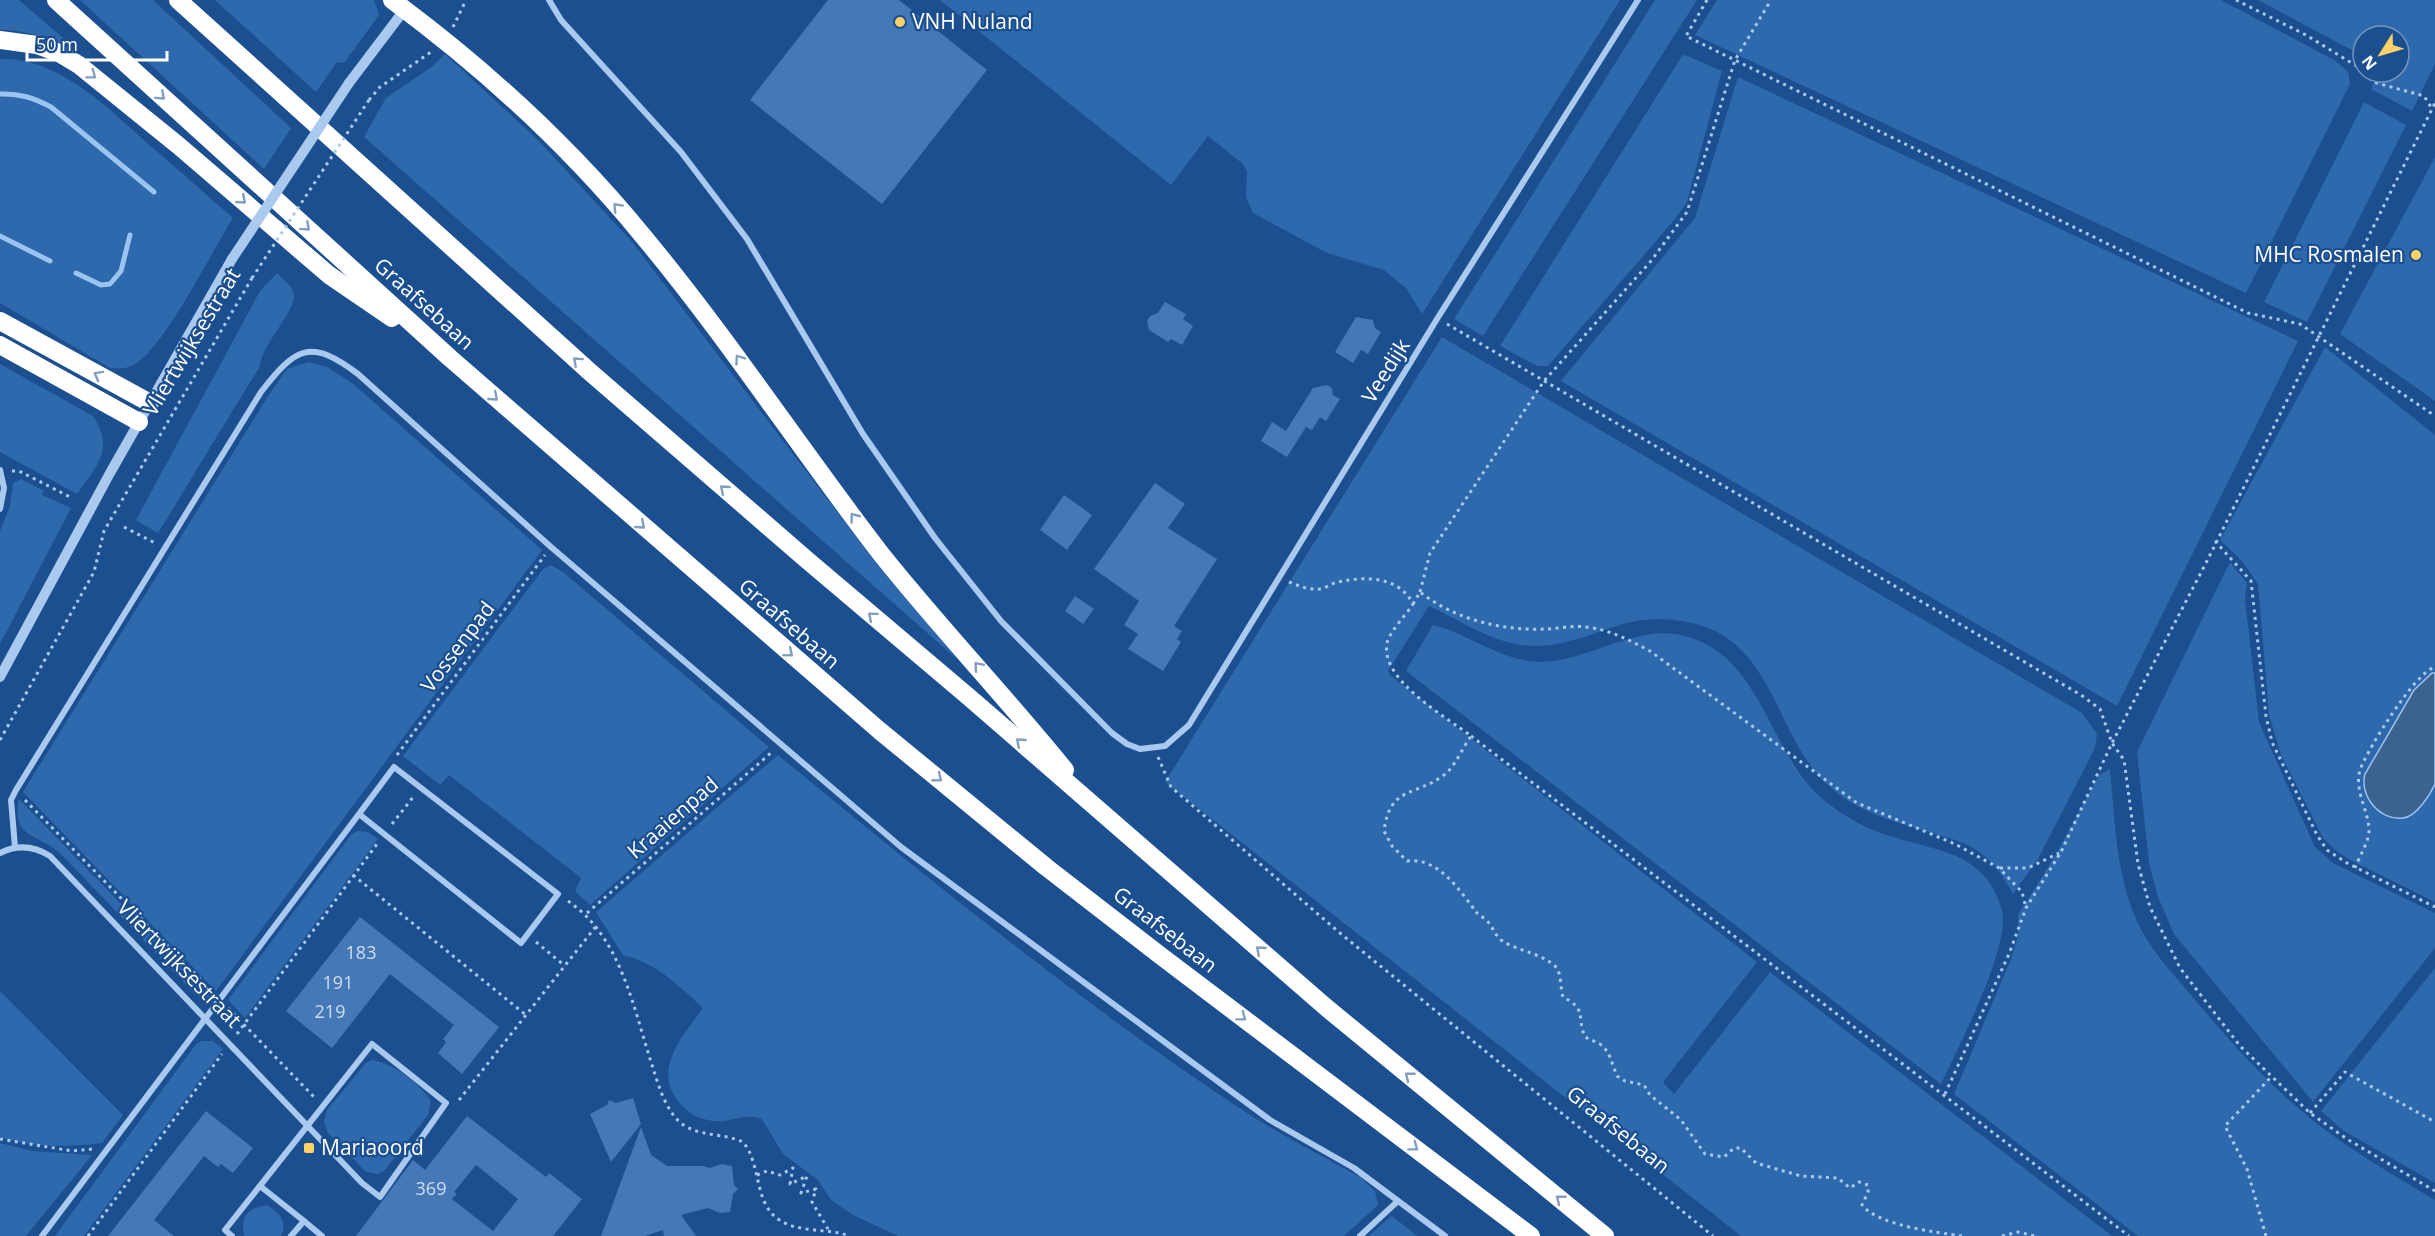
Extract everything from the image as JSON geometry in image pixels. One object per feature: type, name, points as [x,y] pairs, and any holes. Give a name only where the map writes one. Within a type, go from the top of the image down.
[{"type":"highway","name":"Graafsebaan","points":[[56,0],[450,358],[758,627],[1046,867],[1531,1236]]},
{"type":"highway","name":"Graafsebaan","points":[[178,0],[590,372],[1328,1010],[1605,1236]]},
{"type":"highway","points":[[403,3],[547,131],[642,234],[729,345],[883,555],[1012,704],[1096,809]]},
{"type":"highway","points":[[0,40],[37,45],[59,53],[79,65],[179,146],[329,275],[450,358]]},
{"type":"highway","points":[[0,321],[150,403]]},
{"type":"highway","points":[[0,345],[139,422]]},
{"type":"street","points":[[549,0],[561,20],[681,152],[747,239],[863,434],[935,538],[994,612],[1112,733],[1140,749],[1154,749]]},
{"type":"street","name":"Veedijk","points":[[1154,749],[1165,746],[1177,738],[1189,725],[1437,319],[1638,0]]},
{"type":"street","name":"Vliertwijksestraat","points":[[0,677],[139,422],[232,259],[403,3]]},
{"type":"street","points":[[0,853],[15,847],[11,800],[16,790],[261,392],[285,362],[310,350],[333,356],[358,374],[551,547],[901,847],[1270,1120],[1354,1168],[1444,1236]]},
{"type":"street","points":[[0,470],[4,488],[0,509]]},
{"type":"street","points":[[42,1236],[394,767],[558,894],[520,943],[359,814]]},
{"type":"street","name":"Vliertwijksestraat","points":[[15,847],[38,849],[50,856],[362,1183],[380,1197],[446,1103]]},
{"type":"street","points":[[232,1236],[225,1230],[372,1044],[446,1103]]},
{"type":"street","points":[[260,1186],[322,1236]]},
{"type":"street","points":[[1360,1236],[1398,1201]]},
{"type":"street","points":[[291,1236],[304,1221]]},
{"type":"path","name":"Vliertwijksestraat","points":[[0,740],[94,572],[109,522],[252,278],[369,100],[380,87],[427,56],[457,21],[466,0]]},
{"type":"path","points":[[1707,0],[1686,36],[2248,313],[2300,324],[2435,416]]},
{"type":"path","points":[[1771,0],[1735,60],[1687,212],[1651,261],[1544,381],[1430,553],[1420,592],[1387,642],[1388,663],[1399,681],[2129,1236]]},
{"type":"path","points":[[2235,0],[2306,35],[2351,63]]},
{"type":"path","points":[[2380,84],[2424,96],[2431,107]]},
{"type":"path","points":[[1945,1094],[2009,954],[2026,908],[2061,852],[2112,743],[2320,337],[2431,107],[2435,103]]},
{"type":"path","points":[[1437,319],[2081,695],[2100,709],[2112,743],[2124,760],[2138,864],[2150,907],[2180,968],[2240,1046],[2310,1113],[2347,1139],[2435,1191]]},
{"type":"path","points":[[0,470],[19,471],[72,498]]},
{"type":"path","points":[[124,526],[164,548]]},
{"type":"path","points":[[2215,541],[2251,581],[2266,716],[2272,742],[2327,850],[2355,868],[2435,907]]},
{"type":"path","name":"Vossenpad","points":[[394,767],[395,758],[551,547]]},
{"type":"path","points":[[1279,577],[1302,588],[1321,589],[1358,578],[1380,579],[1395,585],[1409,596],[1413,604]]},
{"type":"path","points":[[1420,592],[1435,603],[1476,620],[1516,630],[1584,626],[1616,633],[1650,651],[1857,803],[1956,844],[1999,868],[2022,892],[2026,908]]},
{"type":"path","points":[[2355,868],[2370,831],[2360,796],[2360,771],[2407,691],[2427,669],[2435,667]]},
{"type":"path","points":[[1471,736],[1445,774],[1401,795],[1392,804],[1384,831],[1392,846],[1407,861],[1417,860],[1437,867],[1473,904],[1477,913],[1490,923],[1494,934],[1503,941],[1555,966],[1560,976],[1563,997],[1576,1004],[1582,1014],[1581,1028],[1585,1037],[1600,1044],[1608,1052],[1617,1076],[1625,1081],[1644,1085],[1650,1095],[1681,1120],[1705,1154],[1724,1157],[1734,1148],[1741,1148],[1756,1163],[1763,1166],[1801,1176],[1838,1178],[1850,1188],[1859,1182],[1868,1185],[1868,1192],[1862,1205],[1868,1212],[1904,1225],[1962,1236]]},
{"type":"path","name":"Kraaienpad","points":[[586,914],[780,745]]},
{"type":"path","name":"Graafsebaan","points":[[1154,749],[1171,787],[1341,934],[1713,1236]]},
{"type":"path","points":[[16,790],[322,1106]]},
{"type":"path","points":[[1999,868],[2028,868],[2061,852]]},
{"type":"path","points":[[88,1236],[353,874],[526,1015]]},
{"type":"path","points":[[558,894],[597,925],[614,951],[658,1083],[669,1108],[681,1123],[692,1129],[743,1142],[750,1150],[763,1198],[780,1221],[794,1226],[828,1229],[850,1236]]},
{"type":"path","points":[[446,1103],[457,1103],[597,925]]},
{"type":"path","points":[[527,935],[565,966]]},
{"type":"path","points":[[2310,1113],[2346,1072],[2435,1122]]},
{"type":"path","points":[[2266,1236],[2247,1169],[2225,1126],[2271,1076]]},
{"type":"path","points":[[0,1139],[72,1151],[111,1147]]},
{"type":"path","points":[[757,1175],[767,1171],[780,1174],[794,1168],[790,1184],[807,1176],[801,1193],[816,1189],[812,1202],[828,1229]]},
{"type":"path","points":[[2002,1236],[2018,1232],[2035,1236]]},
{"type":"shaded area","points":[[0,0],[19,0],[77,50],[75,53],[29,33],[0,30]]},
{"type":"shaded area","points":[[80,0],[153,0],[291,128],[264,169]]},
{"type":"shaded area","points":[[215,0],[374,0],[379,15],[344,63],[337,62],[316,92]]},
{"type":"shaded area","points":[[940,0],[1620,0],[1422,314],[1406,288],[1384,270],[1327,253],[1253,213],[1246,197],[1247,171],[1243,164],[1208,136],[1171,185]]},
{"type":"shaded area","points":[[1655,0],[1697,0],[1483,336],[1454,319]]},
{"type":"shaded area","points":[[1717,0],[2221,0],[2336,61],[2348,72],[2350,84],[2246,293],[1695,35]]},
{"type":"shaded area","points":[[2258,0],[2435,0],[2435,64],[2412,111],[2371,89],[2373,84],[2411,84],[2411,24],[2351,24],[2351,50]]},
{"type":"shaded area","points":[[445,54],[539,141],[633,243],[875,562],[958,660],[364,137],[386,98],[433,66]]},
{"type":"shaded area","points":[[1685,55],[1722,71],[1687,202],[1676,218],[1548,366],[1537,366],[1500,346],[1682,56]]},
{"type":"shaded area","points":[[0,59],[22,61],[64,76],[102,103],[233,218],[175,317],[149,352],[137,363],[121,368],[110,368],[0,303]]},
{"type":"shaded area","points":[[1738,77],[2298,341],[2117,706],[1561,381],[1695,218]]},
{"type":"shaded area","points":[[2364,102],[2406,125],[2307,322],[2264,302]]},
{"type":"shaded area","name":"MHC Rosmalen","points":[[2435,157],[2435,401],[2340,334]]},
{"type":"shaded area","points":[[277,273],[293,291],[294,298],[291,306],[267,347],[260,366],[158,533],[136,520],[260,291]]},
{"type":"shaded area","points":[[1442,337],[2082,713],[2097,734],[2095,748],[2038,859],[2013,894],[1992,863],[1971,847],[1863,809],[1828,785],[1811,766],[1797,744],[1773,696],[1745,654],[1726,637],[1702,626],[1674,620],[1644,620],[1626,623],[1558,644],[1530,646],[1493,637],[1429,606],[1388,671],[1390,675],[1757,962],[1663,1082],[1674,1094],[1770,972],[2112,1236],[1741,1236],[1165,782]]},
{"type":"shaded area","points":[[2325,347],[2435,435],[2435,673],[2414,690],[2362,783],[2431,792],[2435,784],[2435,902],[2350,860],[2323,838],[2281,755],[2269,715],[2258,584],[2242,561],[2220,540]]},
{"type":"shaded area","points":[[309,362],[327,367],[352,383],[542,550],[216,991],[23,792],[268,396],[287,369]]},
{"type":"shaded area","points":[[0,364],[93,416],[103,438],[103,448],[97,466],[77,494],[0,452]]},
{"type":"shaded area","points":[[21,479],[44,491],[42,495],[71,508],[0,644],[0,531],[10,506],[13,483]]},
{"type":"shaded area","points":[[2230,562],[2247,583],[2245,599],[2259,722],[2315,847],[2333,863],[2435,913],[2435,948],[2313,1102],[2174,934],[2158,897],[2149,863],[2137,752]]},
{"type":"shaded area","points":[[551,565],[563,572],[769,747],[590,905],[575,891],[581,878],[449,775],[440,785],[403,756],[543,569]]},
{"type":"shaded area","points":[[1433,625],[1512,657],[1540,662],[1576,656],[1631,639],[1667,633],[1685,636],[1711,647],[1732,664],[1749,685],[1790,759],[1806,782],[1825,801],[1849,818],[1875,831],[1944,852],[1973,866],[1995,891],[2002,910],[2003,926],[1999,947],[1981,997],[1941,1084],[1406,671]]},
{"type":"shaded area","points":[[2432,673],[2435,673],[2435,784],[2418,810],[2408,817],[2394,818],[2379,811],[2368,798],[2364,782],[2365,774],[2414,690]]},
{"type":"shaded area","points":[[778,755],[1002,936],[1118,1023],[1250,1115],[1360,1177],[1375,1191],[1378,1205],[1344,1236],[898,1236],[853,1215],[831,1200],[818,1180],[783,1154],[762,1119],[743,1117],[713,1121],[690,1113],[678,1101],[671,1089],[668,1076],[669,1064],[680,1041],[703,1008],[657,969],[623,955],[596,912]]},
{"type":"shaded area","points":[[2110,769],[2122,874],[2134,914],[2155,951],[2232,1042],[2296,1106],[2345,1144],[2435,1200],[2435,1236],[2138,1236],[1954,1094],[2011,959],[2018,936],[2018,915],[2055,856],[2099,775]]},
{"type":"shaded area","points":[[19,799],[212,997],[204,999],[195,994],[61,854],[28,834],[19,822]]},
{"type":"shaded area","points":[[357,831],[368,832],[378,839],[245,1018],[228,1000],[351,835]]},
{"type":"shaded area","points":[[2435,968],[2435,1183],[2344,1131],[2321,1111]]},
{"type":"shaded area","points":[[0,991],[123,1115],[102,1143],[51,1146],[12,1141],[0,1137]]},
{"type":"shaded area","points":[[202,1041],[213,1041],[223,1049],[84,1236],[55,1236],[196,1044]]},
{"type":"shaded area","points":[[372,1060],[388,1065],[405,1075],[420,1087],[431,1101],[428,1115],[385,1170],[378,1174],[366,1172],[328,1133],[324,1122],[327,1110],[366,1063]]},
{"type":"shaded area","points":[[0,1143],[33,1151],[92,1155],[26,1236],[0,1236]]},
{"type":"shaded area","points":[[267,1205],[283,1222],[281,1236],[244,1236],[243,1223],[247,1214],[255,1208]]},
{"type":"shaded area","points":[[1392,1216],[1417,1236],[1369,1236]]},
{"type":"building","points":[[828,0],[899,0],[987,70],[882,204],[750,100]]},
{"type":"building","points":[[1165,302],[1186,314],[1183,319],[1193,326],[1182,345],[1171,339],[1168,342],[1149,330],[1147,321],[1150,316],[1158,313]]},
{"type":"building","points":[[1356,317],[1373,320],[1375,328],[1381,332],[1368,354],[1361,350],[1353,363],[1335,352]]},
{"type":"building","points":[[1327,385],[1332,388],[1333,395],[1340,399],[1326,421],[1320,417],[1312,430],[1306,427],[1287,457],[1261,441],[1272,422],[1286,431],[1313,388]]},
{"type":"building","points":[[1155,483],[1185,504],[1168,528],[1217,559],[1174,626],[1182,631],[1177,639],[1181,642],[1163,671],[1128,649],[1138,634],[1124,625],[1139,601],[1094,569]]},
{"type":"building","points":[[1064,495],[1092,515],[1067,550],[1040,530]]},
{"type":"building","points":[[1075,596],[1094,609],[1083,624],[1065,611]]},
{"type":"building","points":[[360,917],[499,1027],[462,1074],[438,1053],[446,1042],[443,1039],[454,1025],[390,974],[332,1048],[286,1011]]},
{"type":"building","points":[[633,1098],[641,1124],[611,1162],[590,1114],[607,1105],[609,1100],[616,1103]]},
{"type":"building","points":[[206,1111],[253,1148],[233,1173],[221,1164],[218,1167],[204,1156],[154,1220],[174,1236],[108,1236]]},
{"type":"building","points":[[467,1116],[546,1177],[549,1173],[582,1199],[553,1236],[356,1236],[413,1160],[425,1170]],"holes":[[[476,1165],[518,1199],[493,1231],[452,1199],[457,1194],[454,1192]]]},
{"type":"building","points":[[641,1127],[651,1155],[667,1166],[710,1168],[722,1164],[732,1166],[734,1185],[738,1189],[733,1194],[730,1212],[720,1213],[708,1208],[681,1215],[696,1236],[664,1236],[663,1230],[645,1236],[601,1236]]},
{"type":"waterway","points":[[0,94],[26,97],[51,107],[154,192]]},
{"type":"waterway","points":[[76,273],[101,285],[110,284],[121,271],[130,235]]},
{"type":"waterway","points":[[0,236],[50,261]]},
{"type":"place","name":"VNH Nuland","points":[[900,22]]},
{"type":"place","name":"MHC Rosmalen","points":[[2416,255]]},
{"type":"place","name":"Mariaoord","points":[[309,1148]]}]
